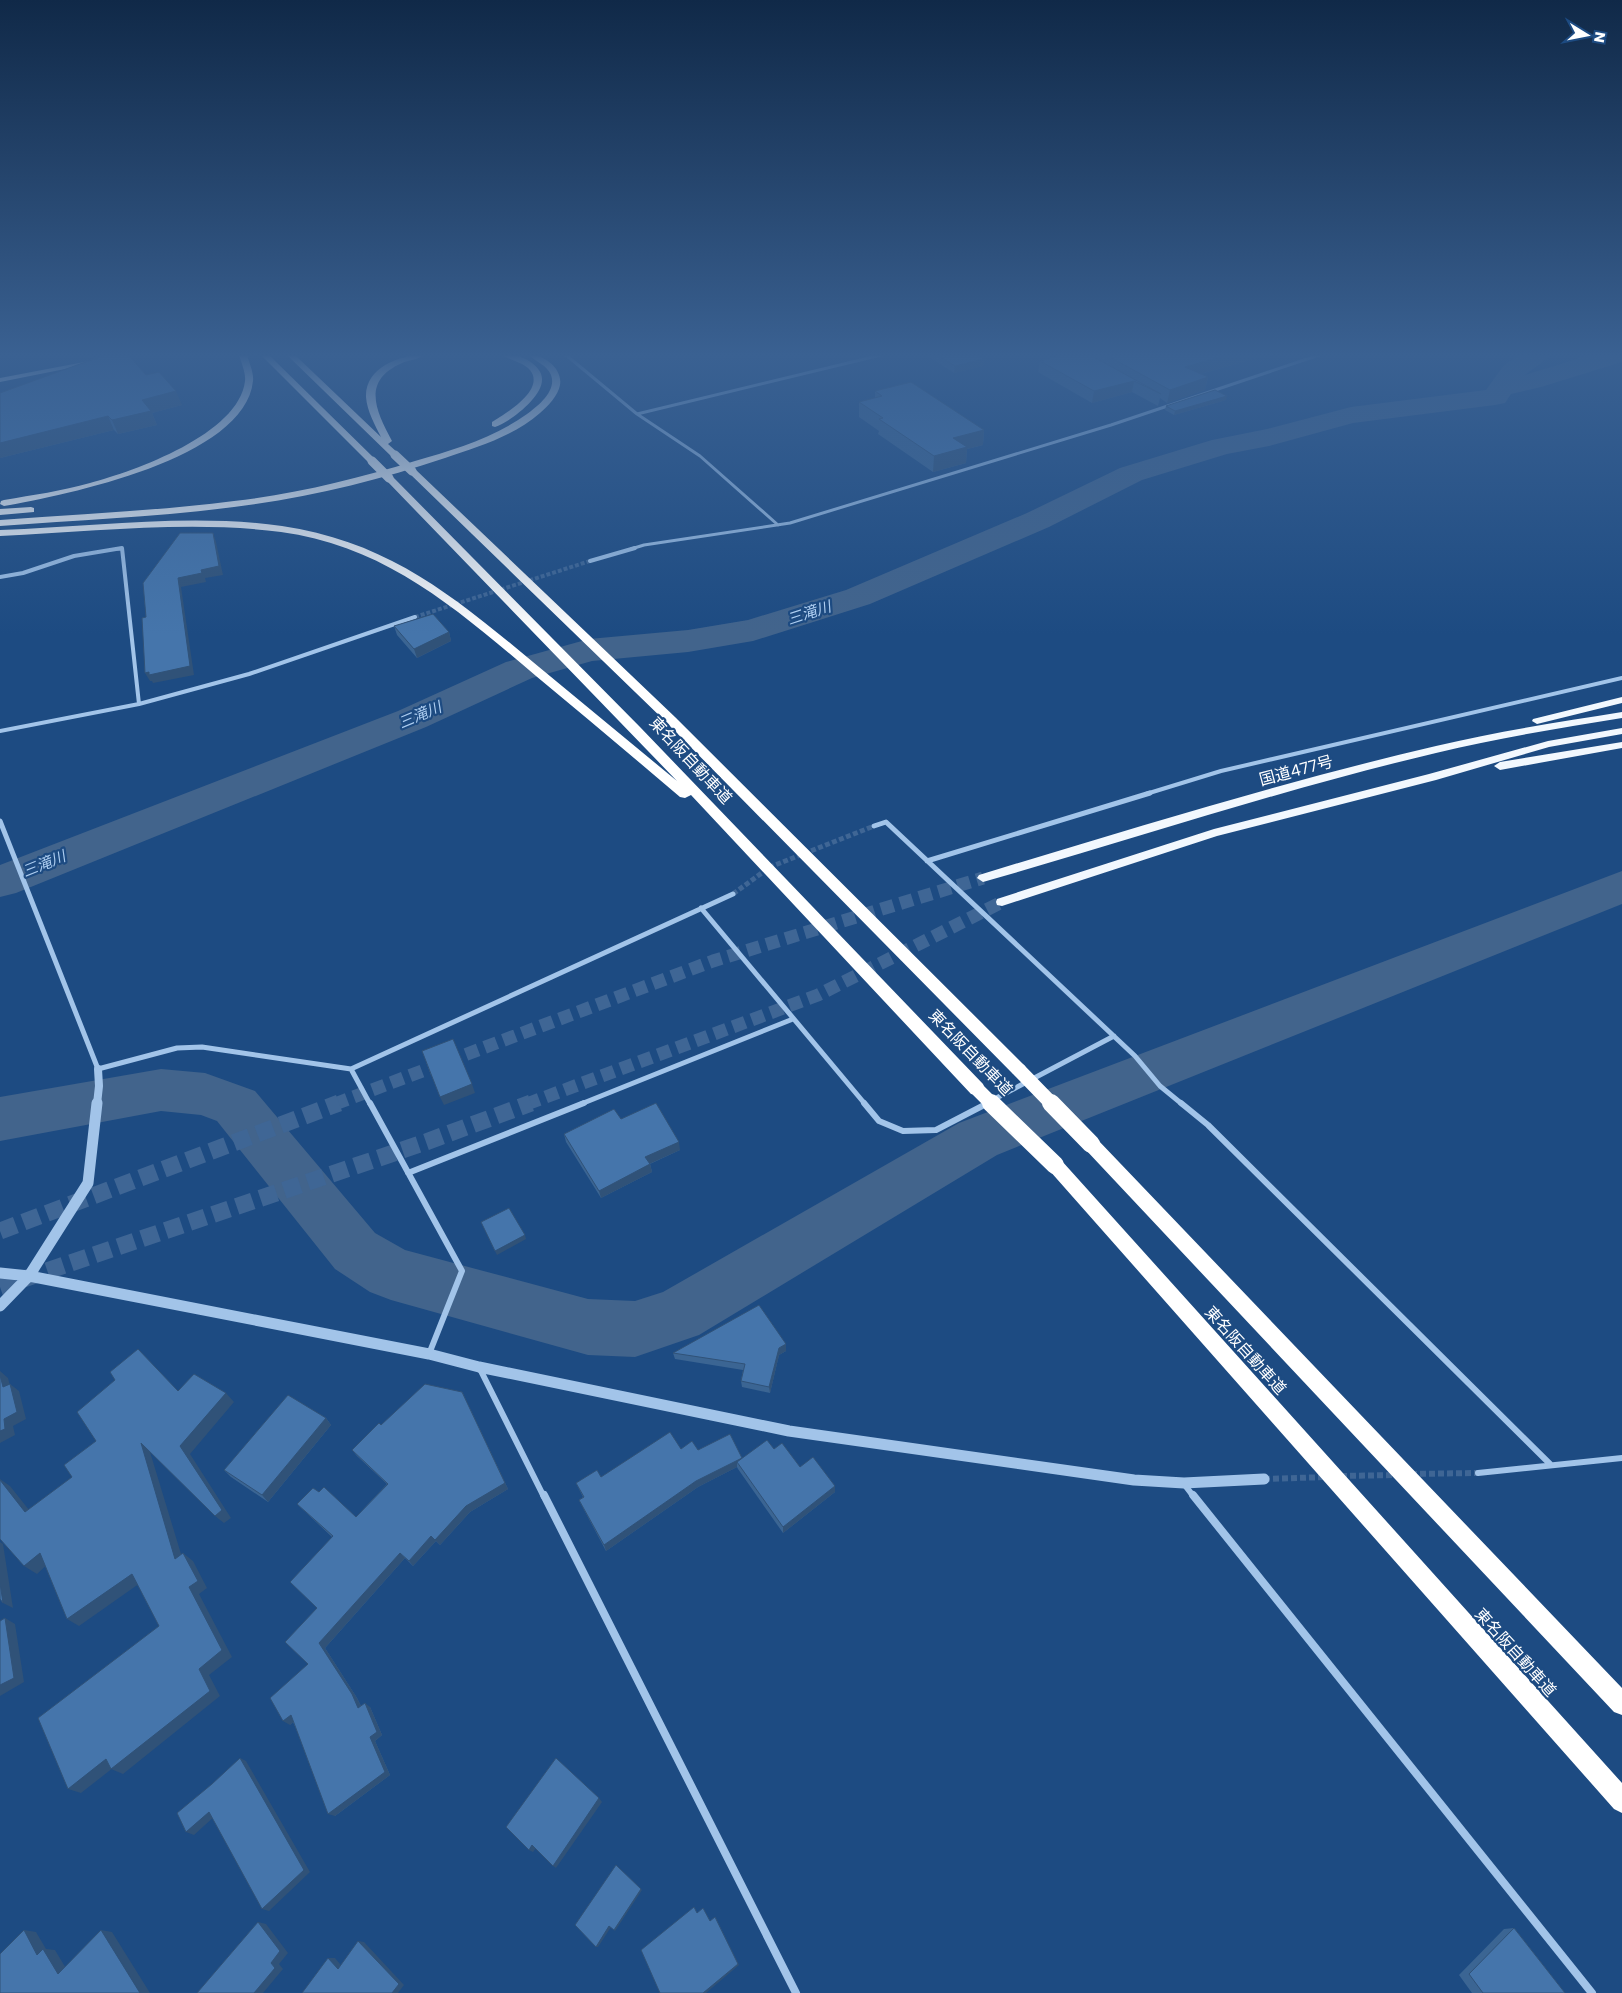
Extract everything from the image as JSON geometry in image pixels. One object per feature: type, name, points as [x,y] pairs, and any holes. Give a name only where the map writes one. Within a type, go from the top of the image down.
[{"type":"highway","points":[[0,504],[62,493],[119,477],[167,458],[185,448]]},
{"type":"highway","name":"東名阪自動車道","points":[[359,448],[636,730],[977,1089],[1055,1165],[1622,1801]]},
{"type":"highway","name":"東名阪自動車道","points":[[388,448],[671,720],[1019,1070],[1622,1704]]},
{"type":"highway","points":[[391,448],[395,455]]},
{"type":"highway","points":[[0,512],[159,503],[234,494],[330,478],[434,448]]},
{"type":"highway","points":[[0,523],[164,512],[244,502],[324,488],[414,464],[460,448]]},
{"type":"highway","points":[[0,533],[215,524],[268,527],[324,538],[372,554],[433,587],[730,831]]},
{"type":"highway","points":[[1435,750],[1465,736],[1622,700]]},
{"type":"highway","name":"国道477号","points":[[983,878],[1188,815],[1435,750],[1499,736],[1622,715]]},
{"type":"highway","points":[[1002,902],[1214,833],[1432,777],[1548,744],[1622,731]]},
{"type":"highway","points":[[1432,777],[1622,745]]},
{"type":"street","points":[[688,448],[700,456],[778,525]]},
{"type":"street","points":[[590,561],[644,545],[778,525],[1031,448]]},
{"type":"street","points":[[0,577],[23,573],[74,556],[122,548],[139,704]]},
{"type":"street","points":[[0,732],[139,704],[249,674],[415,617]]},
{"type":"street","points":[[927,861],[1221,771],[1622,678]]},
{"type":"street","points":[[0,821],[8,846],[98,1069],[99,1086],[88,1183],[28,1276],[0,1306]]},
{"type":"street","points":[[874,826],[886,822],[1114,1036],[1135,1056],[1160,1086],[1208,1125],[1551,1465]]},
{"type":"street","points":[[98,1069],[176,1048],[202,1047],[351,1068],[732,894]]},
{"type":"street","points":[[701,908],[879,1121],[903,1131],[936,1130],[1114,1036]]},
{"type":"street","points":[[408,1172],[794,1019]]},
{"type":"street","points":[[351,1068],[462,1271],[429,1354]]},
{"type":"street","points":[[0,1273],[28,1276],[429,1354],[480,1367],[789,1430],[1134,1480],[1184,1483],[1264,1479]]},
{"type":"street","points":[[480,1367],[708,1822],[796,1993]]},
{"type":"street","points":[[1478,1472],[1622,1458]]},
{"type":"street","points":[[1184,1483],[1592,1993]]},
{"type":"building","points":[[922,448],[963,448],[934,456]]},
{"type":"building","points":[[180,533],[213,533],[219,566],[201,570],[202,573],[178,578],[190,666],[149,675],[149,672],[145,673],[142,618],[146,617],[143,583]]},
{"type":"building","points":[[433,614],[449,632],[414,649],[394,626]]},
{"type":"building","points":[[453,1039],[472,1084],[440,1097],[422,1051]]},
{"type":"building","points":[[656,1103],[679,1142],[645,1157],[650,1164],[599,1191],[564,1134],[614,1109],[621,1119]]},
{"type":"building","points":[[509,1208],[525,1235],[495,1251],[481,1222]]},
{"type":"building","points":[[759,1305],[786,1344],[779,1348],[769,1387],[741,1381],[745,1364],[673,1353]]},
{"type":"building","points":[[138,1349],[178,1391],[194,1374],[226,1393],[180,1446],[222,1510],[215,1516],[141,1443],[175,1559],[183,1553],[198,1581],[189,1587],[222,1650],[199,1669],[210,1691],[111,1769],[106,1759],[68,1789],[38,1718],[159,1626],[132,1574],[67,1619],[40,1553],[24,1566],[0,1539],[0,1480],[25,1512],[72,1477],[64,1465],[96,1441],[77,1412],[115,1380],[110,1372]]},
{"type":"building","points":[[0,1375],[3,1387],[10,1384],[17,1412],[4,1419],[5,1429],[0,1431]]},
{"type":"building","points":[[425,1384],[462,1392],[505,1483],[466,1506],[435,1540],[431,1536],[409,1561],[400,1553],[319,1643],[352,1694],[358,1708],[365,1703],[377,1732],[370,1737],[385,1772],[328,1814],[291,1715],[283,1721],[270,1698],[308,1664],[285,1642],[317,1608],[290,1582],[333,1536],[297,1504],[313,1488],[319,1492],[324,1487],[356,1517],[388,1484],[352,1450],[379,1423],[381,1425]]},
{"type":"building","points":[[288,1395],[326,1418],[262,1495],[224,1470]]},
{"type":"building","points":[[670,1432],[681,1449],[692,1441],[698,1450],[730,1434],[742,1458],[696,1481],[604,1545],[579,1500],[584,1497],[576,1483],[597,1470],[601,1477]]},
{"type":"building","points":[[767,1440],[774,1449],[782,1443],[800,1467],[813,1457],[835,1486],[783,1527],[737,1462]]},
{"type":"building","points":[[0,1583],[3,1603],[0,1599]]},
{"type":"building","points":[[5,1618],[14,1678],[0,1685],[0,1621]]},
{"type":"building","points":[[240,1758],[304,1870],[262,1909],[209,1812],[186,1832],[177,1813]]},
{"type":"building","points":[[556,1758],[599,1798],[553,1866],[532,1845],[529,1850],[506,1827]]},
{"type":"building","points":[[616,1865],[641,1889],[614,1930],[609,1926],[596,1947],[575,1925]]},
{"type":"building","points":[[694,1907],[697,1913],[703,1908],[710,1921],[715,1917],[738,1964],[703,1993],[660,1993],[641,1950]]},
{"type":"building","points":[[258,1922],[280,1951],[271,1963],[275,1968],[254,1993],[197,1993]]},
{"type":"building","points":[[1514,1928],[1565,1993],[1483,1993],[1469,1974]]},
{"type":"building","points":[[24,1930],[37,1955],[43,1949],[58,1974],[101,1930],[140,1993],[0,1993],[0,1954]]},
{"type":"building","points":[[358,1941],[399,1984],[392,1993],[302,1993],[328,1958],[338,1969]]},
{"type":"waterway","name":"三滝川","points":[[0,882],[412,719],[519,670],[589,650],[688,641],[753,630],[858,597],[1038,520],[1131,474],[1215,448]]},
{"type":"waterway","points":[[0,1119],[161,1090],[205,1094],[236,1106],[355,1251],[391,1273],[588,1327],[635,1329],[678,1315],[978,1139],[1622,887]]},
{"type":"tunnel","points":[[415,617],[590,561]]},
{"type":"tunnel","points":[[733,894],[770,867],[874,826]]},
{"type":"tunnel","points":[[335,1104],[713,961],[983,878]]},
{"type":"tunnel","points":[[527,1104],[818,995],[1002,902]]},
{"type":"tunnel","points":[[0,1231],[339,1103]]},
{"type":"tunnel","points":[[0,1287],[426,1142],[531,1103]]},
{"type":"tunnel","points":[[1411,1474],[1478,1473]]},
{"type":"tunnel","points":[[1341,1476],[1397,1475]]},
{"type":"tunnel","points":[[1264,1479],[1327,1477]]}]
